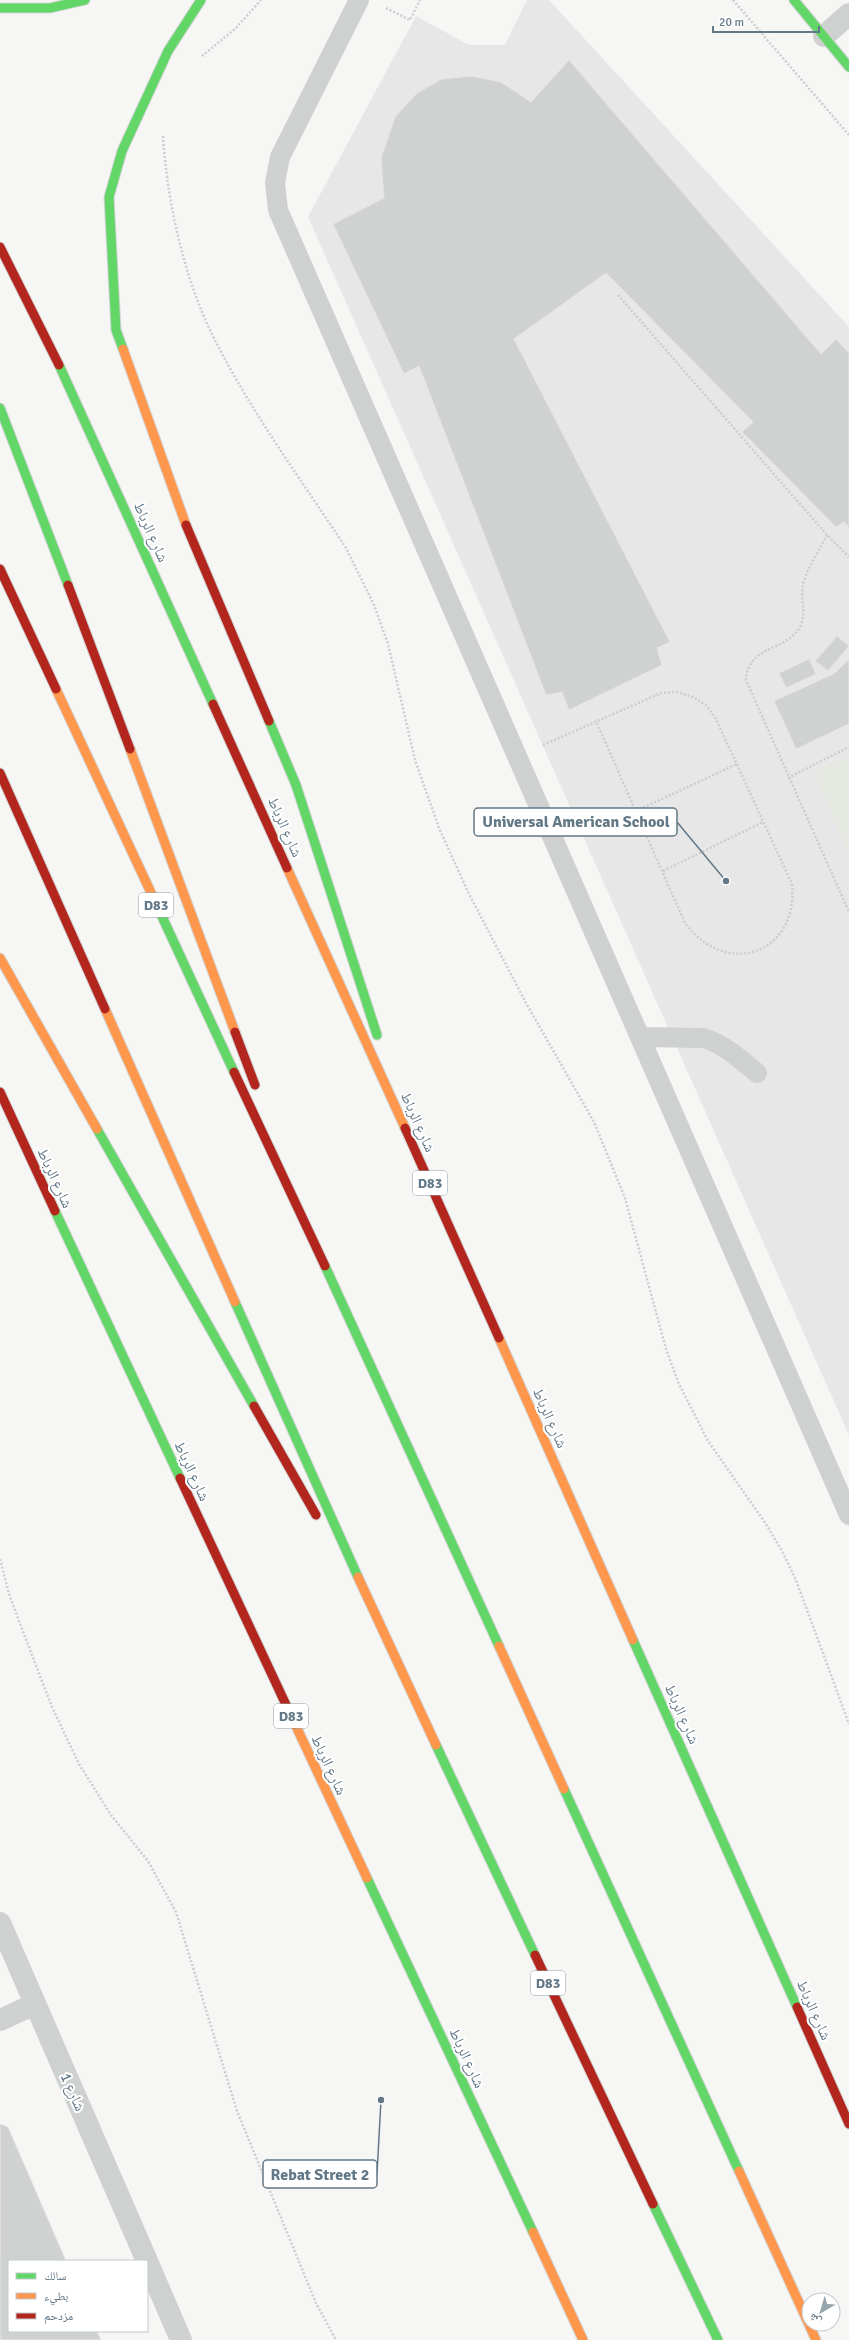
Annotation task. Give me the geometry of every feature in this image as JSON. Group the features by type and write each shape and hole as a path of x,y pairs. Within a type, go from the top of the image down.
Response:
{"main road":[{"path":"0,8 50,8 85,0"},
{"path":"202,0 168,51 122,151 109,197 116,330 188,531 292,772 379,1042"},
{"path":"794,0 824,36 847,59"},
{"name":"شارع الرباط","path":"0,247 70,387 407,1132 849,2124"},
{"path":"0,408 25,469 260,1098"},
{"name":"D83","path":"0,569 312,1240 816,2340"},
{"name":"D83","path":"0,773 379,1625 718,2340"},
{"path":"0,958 320,1521"},
{"path":"384,1057 407,1132"},
{"name":"شارع الرباط","path":"0,1092 583,2340"},
{"path":"268,1120 312,1240"},
{"path":"332,1542 379,1625"}],"street":[{"path":"824,36 849,14"},
{"name":"شارع 1","path":"0,1923 147,2260"},
{"path":"0,2020 35,2004"},
{"name":"شارع 1","path":"148,2263 181,2340"}],"lane":[{"path":"359,0 280,157 276,183 278,210 849,1515"},
{"path":"640,1037 703,1038 710,1040 725,1048 757,1073"}],"path":[{"path":"198,60 236,29 261,0"},
{"path":"384,7 410,20 420,0"},
{"path":"733,0 849,135"},
{"path":"164,128 165,157 180,244 193,288 210,331 231,371 346,548 361,576 388,644 415,760 439,828 468,892 522,996 594,1122 625,1198 666,1348 678,1382 708,1441 766,1524 782,1551 796,1580 849,1724"},
{"path":"618,295 827,535 849,557"},
{"path":"827,535 806,577 803,587 804,618 800,627 787,641 756,656 747,670 749,689 849,912"},
{"path":"517,757 596,721 660,693 677,692 693,697 706,706 716,719 792,884 794,898 791,914 785,927 776,938 763,947 749,953 734,954 719,951 706,945 694,935 685,923 596,721"},
{"path":"788,778 849,746"},
{"path":"636,811 737,764"},
{"path":"663,871 763,822"},
{"path":"0,1559 9,1594 30,1650 52,1707 79,1764 111,1815 148,1861 176,1912 237,2111 308,2284 336,2340"}],"shaded area":[{"path":"527,0 549,0 849,327 849,1435 308,217 416,16 469,45 505,45"},
{"path":"849,757 849,847 846,848 814,771"}],"building":[{"path":"569,60 821,354 836,339 849,353 849,527 844,522 836,527 742,432 753,422 606,273 514,339 670,642 657,648 662,665 569,710 562,692 546,695 419,366 404,374 333,224 384,198 381,158 395,117 417,93 442,79 471,76 501,82 531,102"},
{"path":"837,636 849,646 828,671 815,661"},
{"path":"809,659 816,674 786,688 779,673"},
{"path":"849,659 849,724 796,749 774,701 835,673"},
{"path":"0,2124 8,2127 66,2260 8,2260 8,2332 97,2332 101,2340 0,2340"}],"traffic: fast":[{"path":"0,8 50,8 85,0"},
{"path":"123,349 116,330 109,197 122,151 168,51 201,0"},
{"path":"794,0 849,67"},
{"path":"59,365 213,704"},
{"path":"0,408 68,585"},
{"path":"269,721 296,785 377,1035"},
{"path":"153,897 234,1072"},
{"path":"97,1129 254,1406"},
{"path":"55,1211 180,1478"},
{"path":"325,1266 499,1646"},
{"path":"235,1302 358,1577"},
{"path":"633,1640 797,2007"},
{"path":"436,1745 535,1955"},
{"path":"564,1789 739,2171"},
{"path":"367,1878 533,2232"},
{"path":"653,2204 718,2340"}],"traffic: slow":[{"path":"123,349 186,525"},
{"path":"56,689 153,897"},
{"path":"130,749 235,1032"},
{"path":"287,868 405,1128"},
{"path":"0,958 97,1129"},
{"path":"105,1009 235,1302"},
{"path":"499,1338 633,1640"},
{"path":"358,1577 436,1745"},
{"path":"499,1646 564,1789"},
{"path":"295,1724 367,1878"},
{"path":"739,2171 816,2340"},
{"path":"533,2232 583,2340"}],"traffic: jam":[{"path":"0,247 59,365"},
{"path":"186,525 269,721"},
{"path":"0,569 56,689"},
{"path":"68,585 130,749"},
{"path":"213,704 287,868"},
{"path":"0,773 105,1009"},
{"path":"235,1032 255,1085"},
{"path":"234,1072 325,1266"},
{"path":"0,1092 55,1211"},
{"path":"405,1128 499,1338"},
{"path":"254,1406 316,1515"},
{"path":"180,1478 295,1724"},
{"path":"535,1955 653,2204"},
{"path":"797,2007 849,2124"}],"place":[{"name":"Universal American School","path":"726,881"},
{"name":"Rebat Street 2","path":"381,2100"}]}
